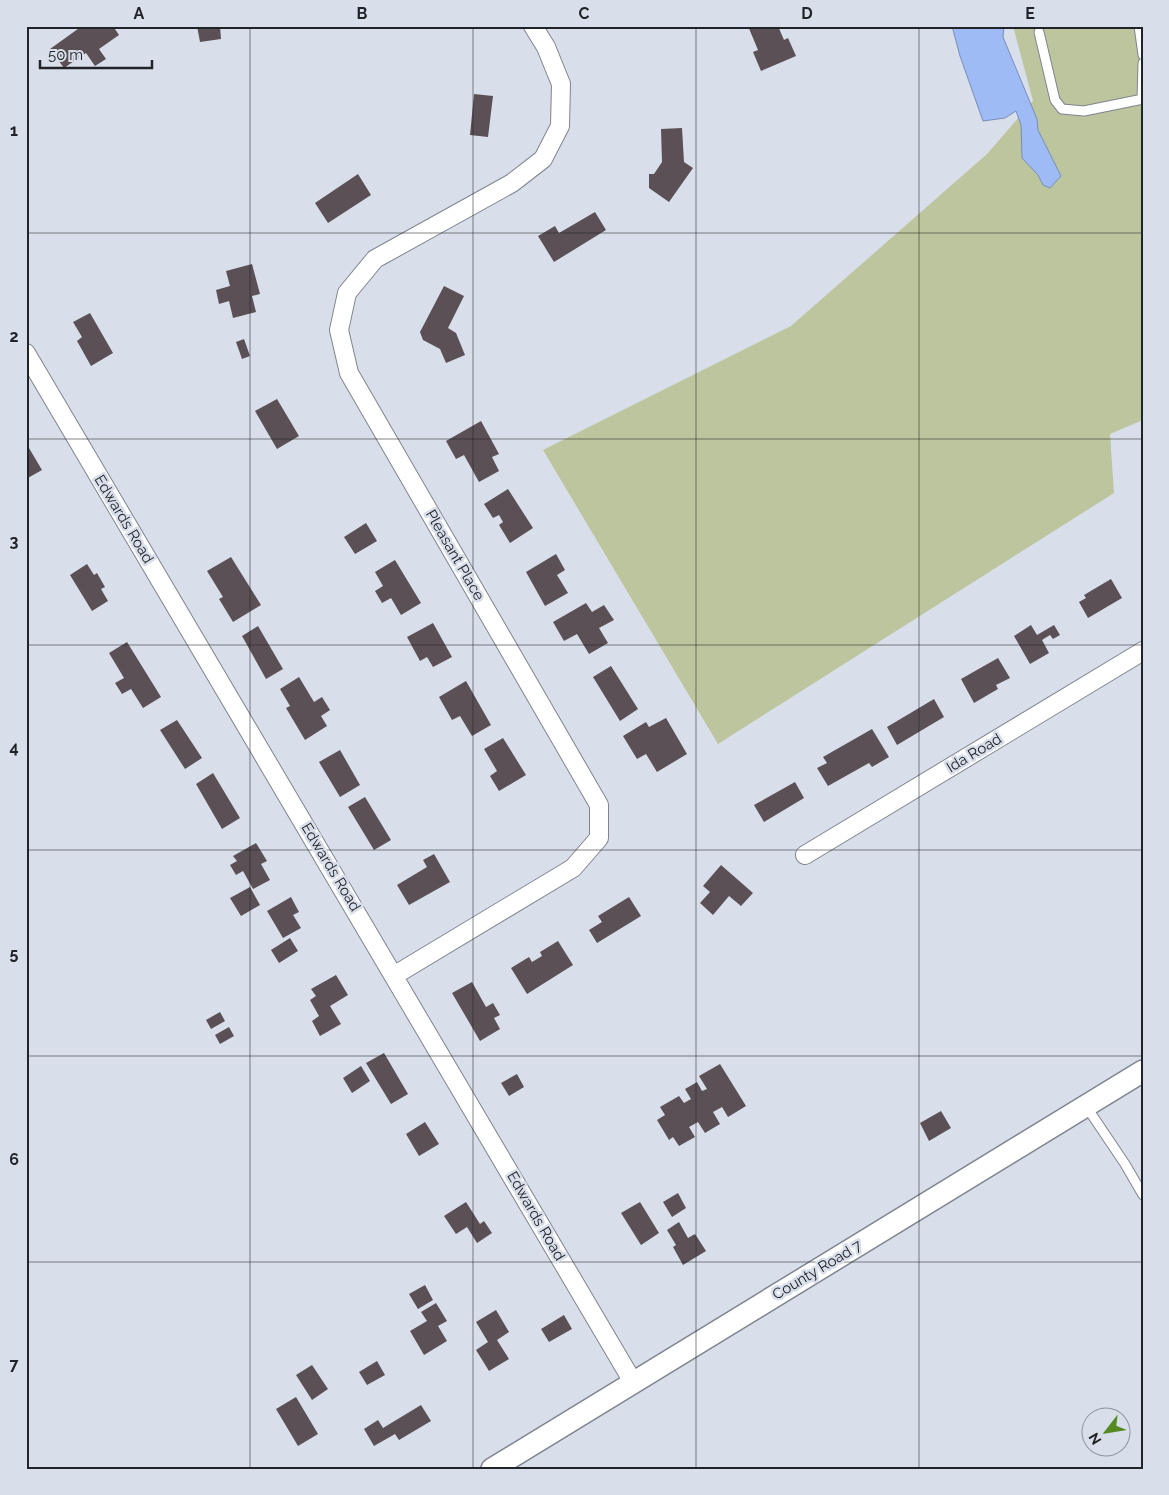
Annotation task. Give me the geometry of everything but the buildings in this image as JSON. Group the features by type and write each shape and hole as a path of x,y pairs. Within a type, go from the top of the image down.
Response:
{"street":[{"name":"Pleasant Place","path":"395,975 574,868 599,838 599,805 350,373 339,330 347,293 375,259 512,183 543,159 560,126 561,84 546,46 533,26"},
{"name":"Edwards Road","path":"26,353 395,975 633,1382"},
{"name":"Ida Road","path":"805,855 1143,651"},
{"name":"County Road 7","path":"492,1469 1143,1072"}],"lane":[{"path":"1139,26 1143,55"},
{"path":"1039,32 1055,100 1062,109 1084,111 1142,100 1143,63"},
{"path":"1086,1106 1125,1164 1143,1195"}],"green space":[{"path":"1013,26 1143,26 1143,420 1110,434 1114,493 718,744 543,450 791,326 987,154 1033,101"}],"water":[{"path":"952,26 1004,26 1003,37 1037,119 1038,130 1061,176 1050,188 1043,185 1038,175 1022,158 1021,125 1016,111 1005,118 983,121 960,56"}]}
